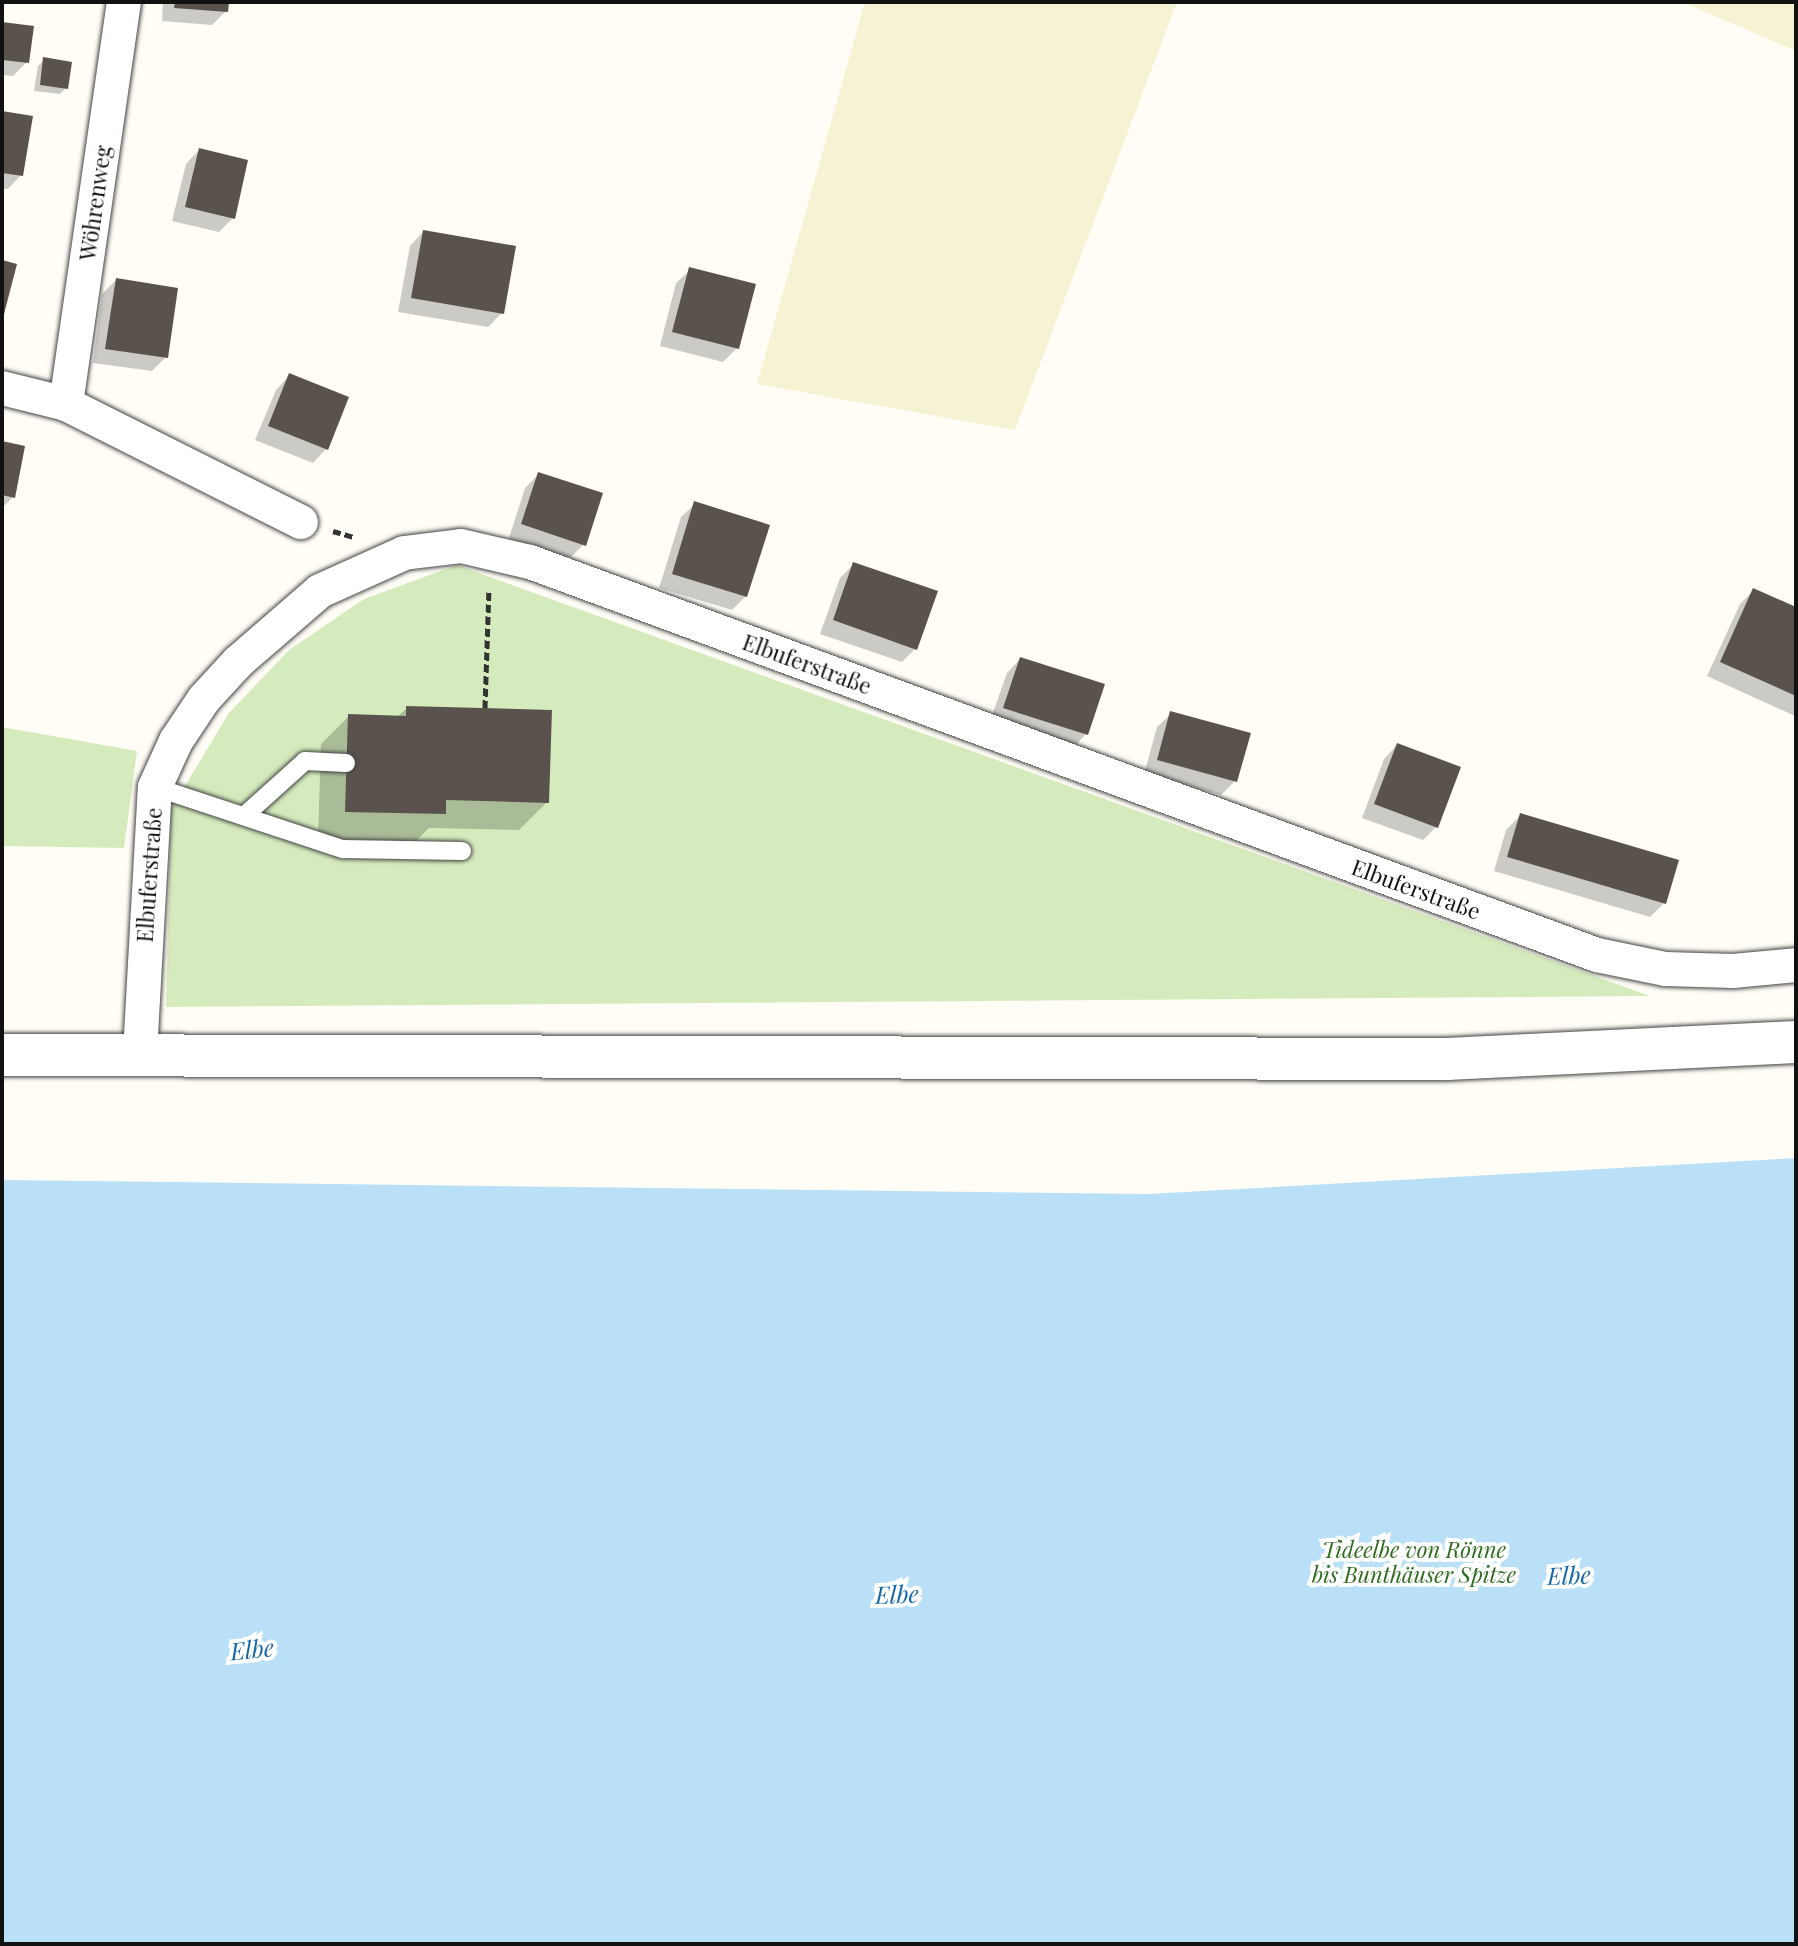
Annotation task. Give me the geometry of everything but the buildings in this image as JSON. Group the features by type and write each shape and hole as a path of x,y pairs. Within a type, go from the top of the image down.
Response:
{"street":[{"name":"Wöhrenweg","path":"66,404 124,2"},
{"path":"2,388 66,404 301,522"},
{"name":"Elbuferstraße","path":"140,1053 155,787 204,699 259,642 320,591 404,553 461,546 530,562 1597,955 1665,969 1733,971 1796,965"},
{"path":"2,1055 1447,1059 1796,1042"}],"lane":[{"path":"244,816 305,761 346,763"},
{"path":"155,787 343,849 462,851"}],"path":[{"path":"485,708 490,553"}],"shaded area":[{"path":"865,2 1177,2 1015,430 757,384"},
{"path":"1682,2 1796,2 1796,51"}],"green space":[{"path":"457,565 1650,996 166,1007 171,809 229,713 289,650 364,599"},
{"path":"2,727 137,751 124,848 2,846"}],"water":[{"name":"Tideelbe von Rönne bis Bunthäuser Spitze","path":"1796,1158 1796,1944 2,1944 2,1180 1149,1194"}],"water label":[{"name":"Elbe","path":"1569,1575"},
{"name":"Elbe","path":"897,1594"},
{"name":"Elbe","path":"252,1649"}]}
